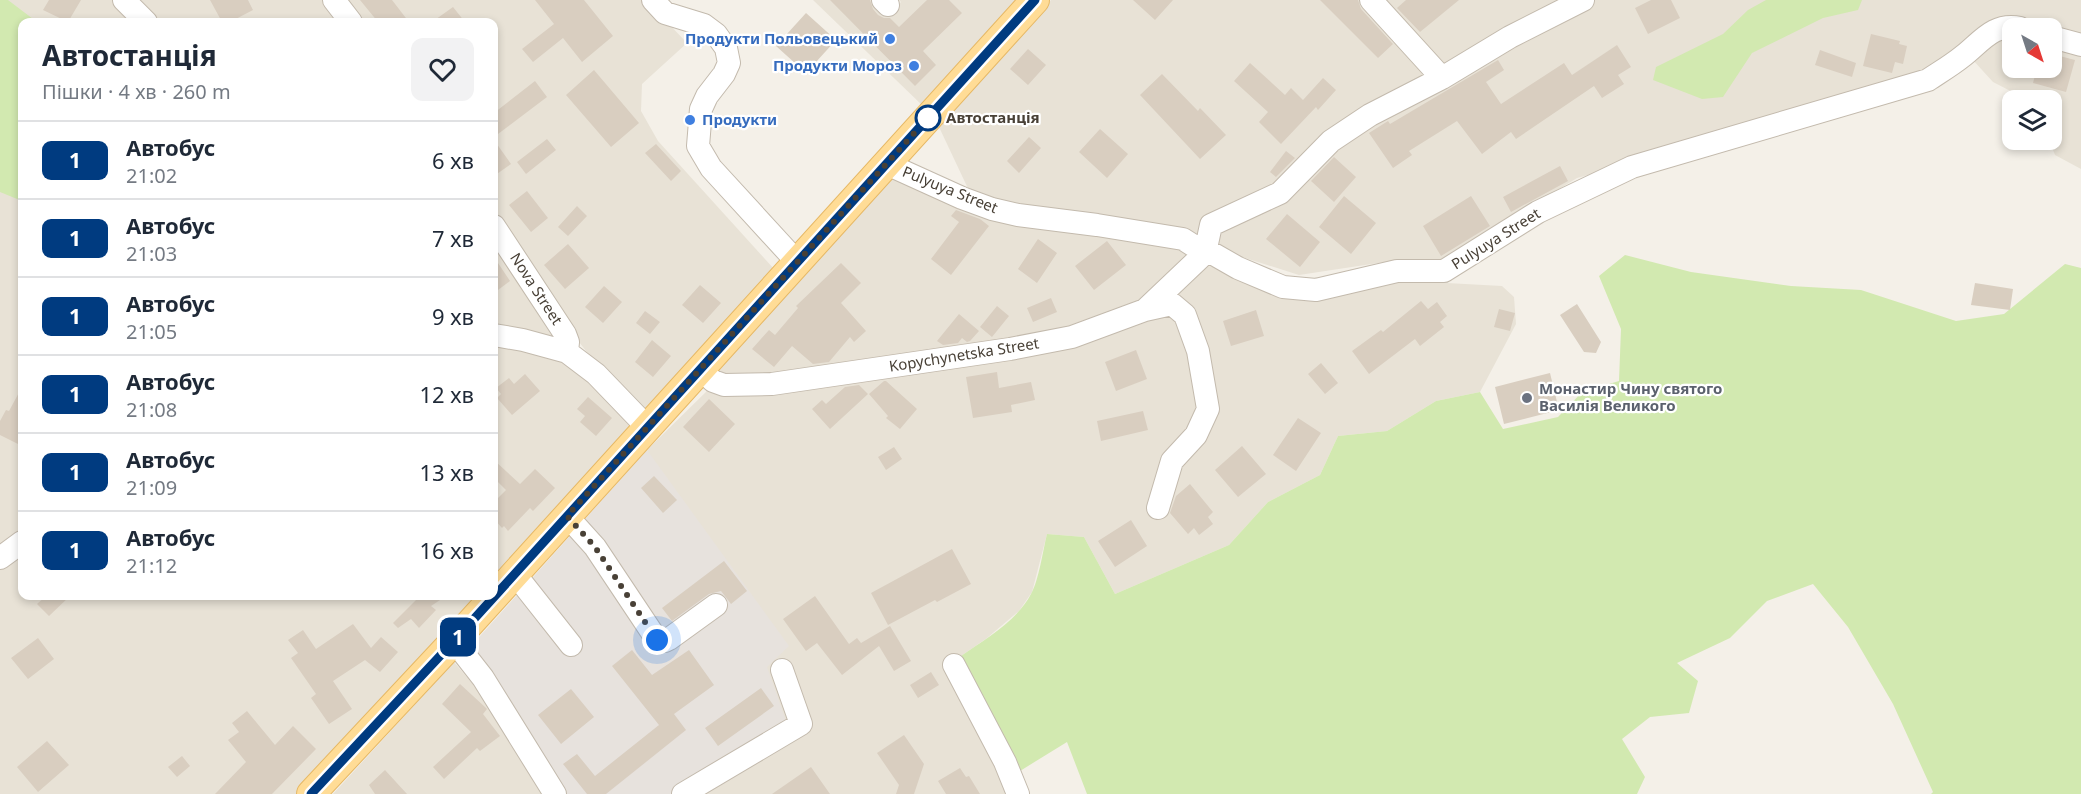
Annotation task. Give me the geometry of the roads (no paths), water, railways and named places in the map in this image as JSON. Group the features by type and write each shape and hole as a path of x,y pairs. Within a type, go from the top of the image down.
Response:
{"main road":[{"path":"498,593 1035,0"},
{"path":"311,794 491,600"}],"street":[{"path":"124,0 142,18"},
{"path":"334,0 348,18"},
{"path":"653,0 665,13 704,25 716,34 726,48 729,63 701,109 698,146 711,168 798,263"},
{"path":"1371,0 1442,78"},
{"path":"1206,253 1211,225 1280,193 1331,141 1370,115 1442,78 1510,37 1583,0"},
{"name":"Pulyuya Street","path":"887,164 992,209 1018,215 1183,239 1206,253 1210,252 1283,287 1316,290 1397,271 1444,271 1538,212 1632,167 1928,80 1954,63 1993,31 2002,28"},
{"path":"2062,40 2081,45"},
{"name":"Nova Street","path":"498,232 565,334 568,342 567,352"},
{"name":"Kopychynetska Street","path":"701,370 717,383 724,385 772,384 1011,349 1072,337 1145,310 1206,253"},
{"path":"1145,310 1172,304 1185,315 1198,351 1208,409 1196,435 1172,461 1158,508"},
{"path":"498,336 567,352 601,378 648,428"},
{"path":"567,516 595,547 657,640 661,642 669,639 716,605"},
{"path":"0,558 18,545"},
{"path":"515,574 571,645"},
{"path":"454,641 483,678 555,794"},
{"path":"954,665 1005,762 1018,794"},
{"path":"683,794 801,724 782,670"}],"place":[{"name":"Продукти Польовецький","path":"890,39"},
{"name":"Продукти Мороз","path":"914,66"},
{"name":"Автостанція","path":"928,118"},
{"name":"Продукти","path":"690,120"},
{"name":"Монастир Чину святого Василія Великого","path":"1527,398"}]}
